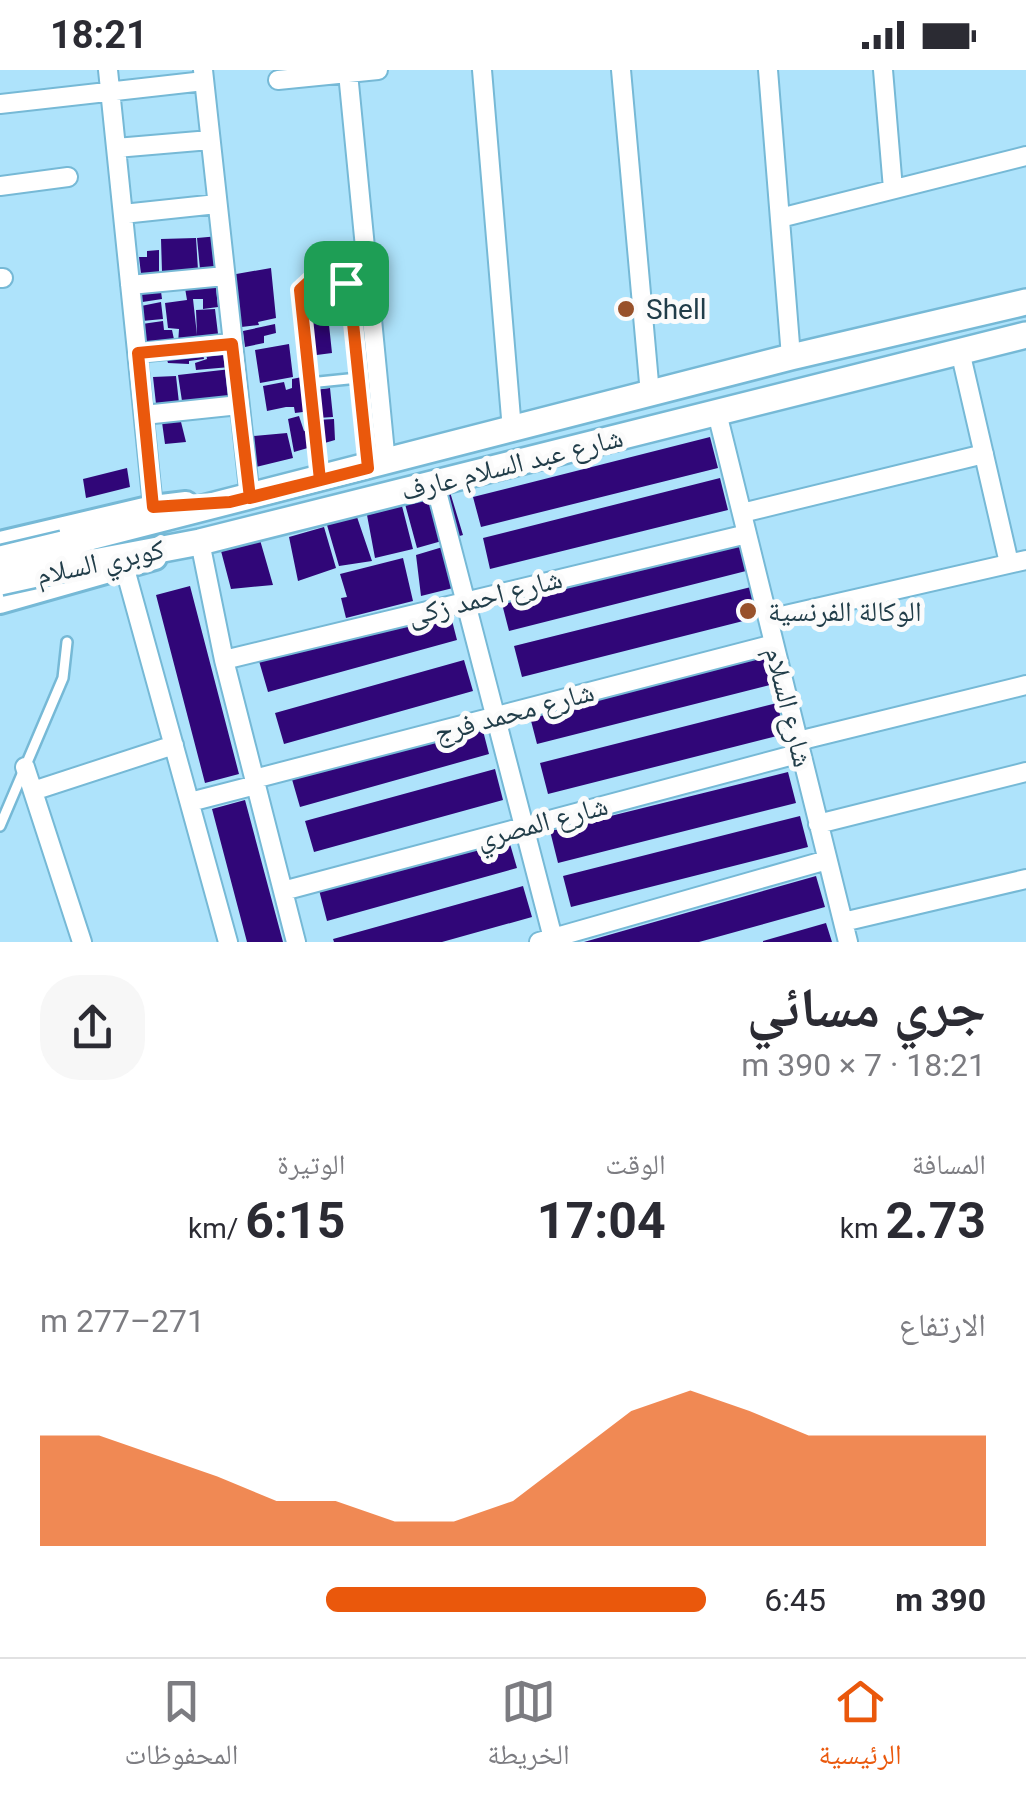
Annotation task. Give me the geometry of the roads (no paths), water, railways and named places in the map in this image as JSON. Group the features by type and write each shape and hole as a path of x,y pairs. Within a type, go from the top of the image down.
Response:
{"main road":[{"name":"شارع عبد السلام عارف","path":"0,544 153,507 240,500 791,357 1026,302"},
{"name":"شارع عبد السلام عارف","path":"0,602 125,570 200,542 1026,335"},
{"name":"كوبري السلام","path":"0,582 66,556 240,500"},
{"path":"30,536 43,592"},
{"name":"كوبري السلام","path":"0,559 200,542"}],"street":[{"path":"108,70 153,507"},
{"path":"278,80 378,70"},
{"path":"482,70 512,430"},
{"path":"621,70 650,394"},
{"path":"768,70 791,357"},
{"path":"883,70 892,189"},
{"path":"348,73 377,465"},
{"path":"0,104 110,92 204,76 239,405 240,500"},
{"path":"116,148 210,140"},
{"path":"780,218 1026,156"},
{"path":"0,186 68,177"},
{"path":"123,214 217,204"},
{"path":"130,285 225,276"},
{"path":"138,353 232,344"},
{"path":"768,620 1018,561 984,454 960,352"},
{"path":"144,415 239,405"},
{"name":"شارع السلام","path":"717,413 848,942"},
{"path":"742,513 984,454"},
{"path":"434,484 524,826 549,941 828,860"},
{"name":"شارع احمد زكى","path":"224,660 747,534"},
{"path":"200,542 224,660 296,942"},
{"path":"125,570 228,942"},
{"name":"شارع محمد فرج","path":"190,802 495,716 774,644"},
{"name":"شارع المصري","path":"283,891 1026,685"},
{"path":"33,791 174,745"},
{"path":"25,767 82,942"},
{"path":"818,824 1026,772"},
{"path":"843,922 1026,880"}],"lane":[{"path":"320,480 300,290 314,277 337,277 349,288 358,378 377,465"},
{"path":"309,382 358,378"},
{"path":"0,826 63,678 67,642"}],"place":[{"name":"Shell","path":"626,309"},
{"name":"الوكالة الفرنسية","path":"748,611"}]}
